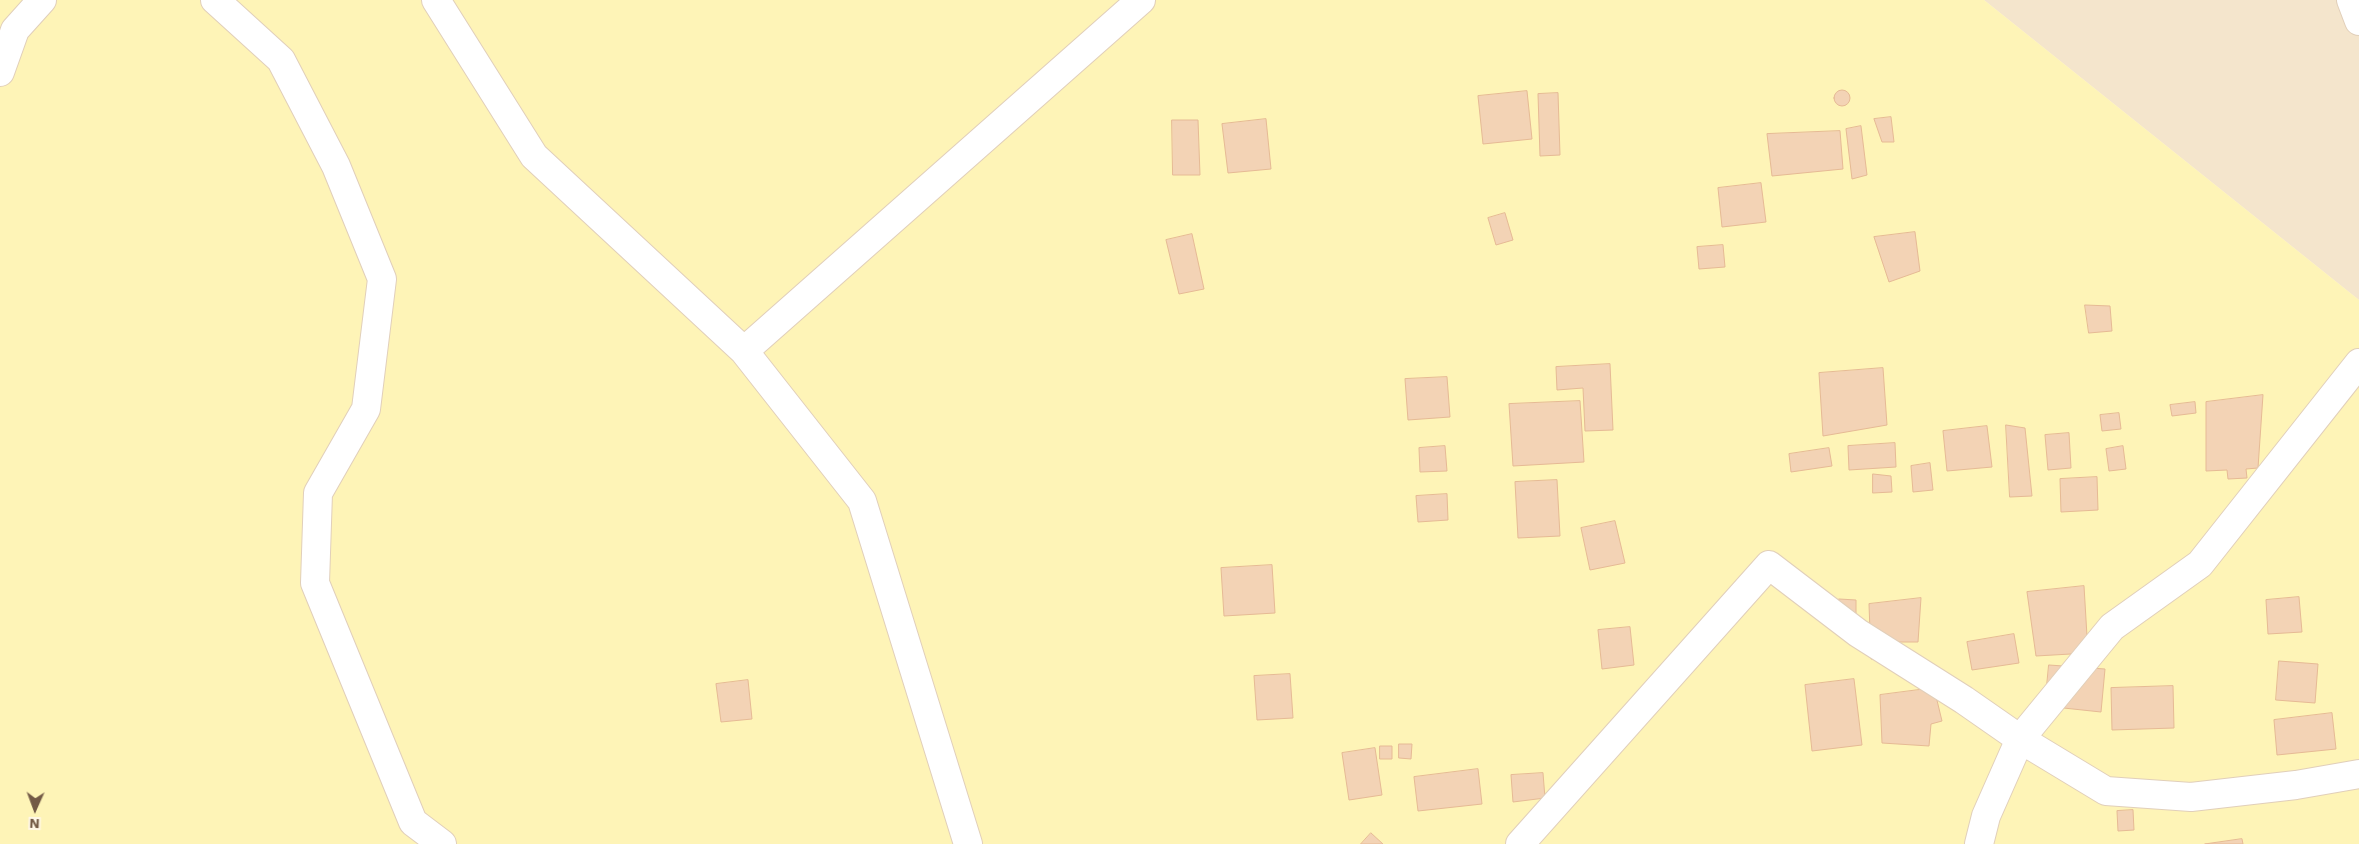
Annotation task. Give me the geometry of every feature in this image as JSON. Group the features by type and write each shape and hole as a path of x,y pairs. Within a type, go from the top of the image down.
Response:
{"street":[{"path":"0,72 15,30 42,0"},
{"path":"215,0 281,60 336,166 382,279 366,409 318,492 315,583 412,822 442,844"},
{"path":"436,0 534,156 744,351 862,501 968,844"},
{"path":"744,351 1141,0"},
{"path":"2351,0 2359,21"},
{"path":"1979,844 1986,816 2020,739 2112,627 2200,564 2359,363"},
{"path":"1520,844 1769,565 1858,633 1964,700 2020,739 2106,791 2191,797 2296,785 2359,774"}],"shaded area":[{"path":"1984,0 2359,0 2359,300"}],"sand":[{"path":"0,0 1984,0 2359,300 2359,844 0,844"}],"building":[{"path":"1842,90 1848,92 1850,98 1848,104 1842,106 1836,104 1834,98 1836,92"},
{"path":"1527,91 1532,139 1483,144 1478,96"},
{"path":"1558,93 1560,155 1540,156 1538,94"},
{"path":"1891,117 1894,142 1882,142 1874,119"},
{"path":"1266,119 1271,169 1228,173 1222,124"},
{"path":"1172,120 1198,120 1200,175 1173,175"},
{"path":"1861,126 1867,175 1852,179 1846,129"},
{"path":"1840,131 1843,169 1772,176 1767,134"},
{"path":"1761,183 1766,222 1722,227 1718,188"},
{"path":"1505,213 1513,240 1496,245 1488,218"},
{"path":"1915,232 1920,271 1889,282 1874,237"},
{"path":"1192,234 1204,289 1179,294 1166,240"},
{"path":"1723,245 1725,267 1699,269 1697,247"},
{"path":"2085,305 2110,306 2112,331 2089,333"},
{"path":"1610,364 1613,430 1585,431 1583,388 1557,390 1556,367"},
{"path":"1883,368 1887,425 1823,436 1819,373"},
{"path":"1447,377 1450,417 1408,420 1405,379"},
{"path":"2263,395 2258,468 2246,469 2247,478 2228,479 2227,470 2206,471 2206,402"},
{"path":"1580,401 1584,462 1513,466 1509,404"},
{"path":"2195,402 2196,413 2172,416 2170,405"},
{"path":"2119,413 2121,429 2102,431 2100,415"},
{"path":"2006,425 2025,428 2032,496 2010,497"},
{"path":"1987,426 1992,467 1947,471 1943,431"},
{"path":"2069,433 2071,468 2048,470 2045,435"},
{"path":"1895,443 1896,467 1849,470 1848,446"},
{"path":"1445,446 1447,471 1420,472 1419,448"},
{"path":"2123,446 2126,469 2109,471 2106,449"},
{"path":"1829,448 1832,466 1791,472 1789,454"},
{"path":"1930,463 1933,490 1913,492 1911,466"},
{"path":"1873,474 1891,476 1892,492 1873,493"},
{"path":"2097,477 2098,510 2061,512 2060,479"},
{"path":"1557,480 1560,536 1518,538 1515,482"},
{"path":"1447,494 1448,520 1418,522 1416,496"},
{"path":"1615,521 1625,563 1590,570 1581,528"},
{"path":"1272,565 1275,613 1224,616 1221,568"},
{"path":"2084,586 2088,653 2036,656 2027,592"},
{"path":"2299,597 2302,632 2268,634 2266,600"},
{"path":"1921,598 1918,642 1885,642 1886,658 1871,659 1869,604"},
{"path":"1839,599 1856,600 1856,619 1839,618"},
{"path":"1630,627 1634,665 1602,669 1598,630"},
{"path":"2014,634 2019,663 1972,670 1967,642"},
{"path":"2279,661 2318,664 2315,703 2276,700"},
{"path":"2049,665 2105,669 2101,712 2045,706"},
{"path":"1290,674 1293,718 1257,720 1254,676"},
{"path":"1854,679 1862,745 1812,751 1805,685"},
{"path":"748,680 752,719 721,722 716,684"},
{"path":"2173,686 2174,728 2112,730 2111,688"},
{"path":"1934,688 1942,721 1931,724 1929,746 1882,743 1880,695"},
{"path":"2332,713 2336,749 2277,755 2274,720"},
{"path":"1399,744 1412,744 1411,759 1399,758"},
{"path":"1380,746 1392,746 1392,759 1380,759"},
{"path":"1375,748 1382,795 1349,800 1342,753"},
{"path":"1478,769 1482,804 1418,811 1414,777"},
{"path":"1543,773 1545,798 1513,802 1511,775"},
{"path":"2133,810 2134,830 2118,831 2117,811"},
{"path":"1371,833 1383,844 1361,844"},
{"path":"2242,839 2243,844 2205,844"}]}
